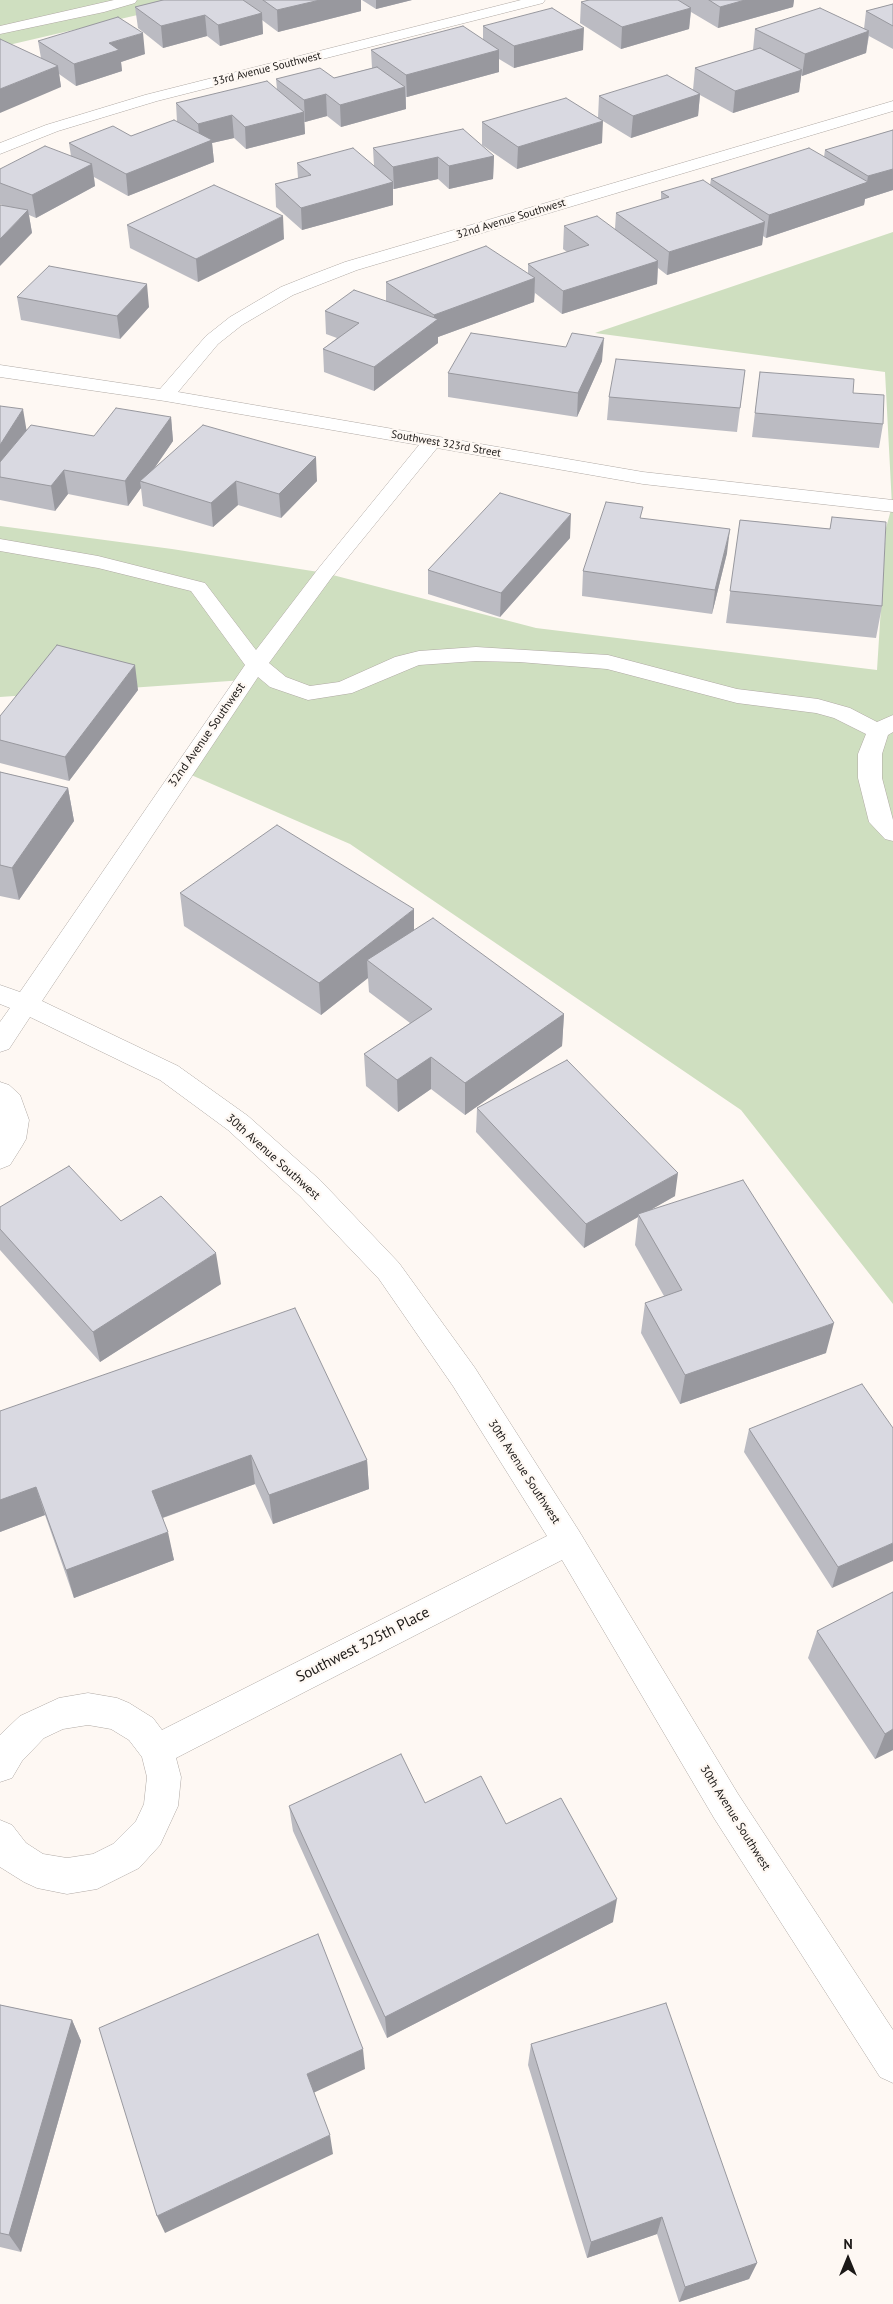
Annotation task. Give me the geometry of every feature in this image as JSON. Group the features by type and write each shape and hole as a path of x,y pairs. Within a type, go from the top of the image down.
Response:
{"street":[{"path":"0,30 130,0"},
{"name":"33rd Avenue Southwest","path":"0,149 52,128 151,98 538,0"},
{"name":"32nd Avenue Southwest","path":"165,395 212,340 236,321 287,291 317,278 351,266 893,106"},
{"name":"Southwest 323rd Street","path":"0,371 165,395 643,478 893,506"},
{"name":"32nd Avenue Southwest","path":"0,1042 13,999 182,771 256,664 325,573 432,441"},
{"path":"0,546 98,562 198,587 256,664 278,682 308,693 344,688 403,662 435,656 476,654 608,662 706,689 737,696 818,706 886,726 870,754 870,778 882,822 893,833"},
{"name":"30th Avenue Southwest","path":"13,999 169,1073 238,1124 310,1188 389,1271 464,1377 568,1541 726,1806 893,2064"},
{"path":"0,1092 10,1102 15,1120 12,1139 0,1158"},
{"name":"Southwest 325th Place","path":"157,1750 568,1541"},
{"path":"0,1766 10,1748 32,1728 59,1714 88,1709 117,1714 140,1729 157,1750 164,1777 161,1806 148,1833 126,1856 97,1871 67,1876 37,1870 13,1855 0,1836"}],"green space":[{"path":"0,0 202,0 0,47"},
{"path":"893,232 893,1304 741,1110 350,844 182,771 244,680 0,697 0,526 172,549 325,573 536,628 877,670 886,528 892,506 885,372 595,333"}],"building":[{"path":"163,0 243,0 262,13 218,25 205,15 161,26 135,7"},
{"path":"263,0 320,0 277,10"},
{"path":"589,0 678,0 691,8 622,27 581,2"},
{"path":"709,0 745,0 720,7"},
{"path":"893,4 893,26 866,11"},
{"path":"552,8 584,28 514,46 483,26"},
{"path":"820,8 869,31 805,54 755,29"},
{"path":"118,17 143,33 109,43 119,50 74,64 38,41"},
{"path":"463,26 499,50 406,75 371,50"},
{"path":"0,39 58,66 0,89"},
{"path":"760,48 802,70 735,91 695,68"},
{"path":"377,67 405,87 340,105 326,94 304,100 276,79 320,68 334,78"},
{"path":"667,75 700,94 633,116 599,96"},
{"path":"267,81 304,112 245,127 232,115 198,124 176,103"},
{"path":"566,98 603,121 518,147 482,122"},
{"path":"174,120 212,140 126,174 69,143 113,126 131,136"},
{"path":"463,129 494,156 449,166 438,157 393,167 373,148"},
{"path":"893,130 893,169 868,176 825,150"},
{"path":"45,146 92,164 32,195 0,183 0,169"},
{"path":"353,148 393,182 301,208 275,184 311,175 297,163"},
{"path":"809,148 868,182 769,215 711,179"},
{"path":"703,180 765,222 669,252 616,213 669,197 661,192"},
{"path":"214,185 283,216 196,259 127,225"},
{"path":"0,205 28,210 0,239"},
{"path":"597,216 658,261 563,291 528,264 589,245 564,226"},
{"path":"486,246 535,278 434,315 386,282"},
{"path":"49,266 147,284 117,316 17,297"},
{"path":"354,290 438,319 374,367 323,349 359,323 325,311"},
{"path":"471,333 566,347 572,333 604,338 578,393 448,373"},
{"path":"616,359 745,370 740,408 609,397"},
{"path":"760,372 854,379 853,393 884,395 883,424 755,413"},
{"path":"0,406 23,409 0,445"},
{"path":"116,408 171,417 125,481 64,470 51,486 0,477 0,462 31,425 94,436"},
{"path":"203,425 316,457 279,494 236,481 211,503 140,481"},
{"path":"500,493 571,514 501,593 428,570"},
{"path":"606,502 643,507 640,518 730,529 715,590 583,571"},
{"path":"832,517 886,522 882,606 730,591 740,520 830,529"},
{"path":"57,645 135,665 65,757 0,740 0,716"},
{"path":"0,772 68,788 12,868 0,865"},
{"path":"277,825 414,909 319,983 180,893"},
{"path":"433,918 564,1014 465,1083 431,1057 397,1080 364,1054 432,1009 367,960"},
{"path":"567,1060 678,1173 586,1224 477,1108"},
{"path":"69,1166 121,1221 161,1196 216,1253 93,1332 0,1229 0,1207"},
{"path":"743,1180 834,1323 685,1375 645,1303 682,1290 638,1214"},
{"path":"295,1308 367,1460 269,1495 251,1455 152,1491 168,1532 66,1570 36,1487 0,1500 0,1411"},
{"path":"862,1384 893,1428 893,1543 838,1567 749,1429"},
{"path":"893,1592 893,1729 885,1734 817,1631"},
{"path":"401,1754 425,1803 481,1776 506,1824 561,1798 617,1899 385,2017 289,1806"},
{"path":"318,1934 363,2049 307,2074 330,2135 157,2216 99,2028"},
{"path":"666,2003 757,2263 685,2287 662,2217 591,2242 531,2044"},
{"path":"0,2005 72,2020 9,2235 0,2233"}]}
